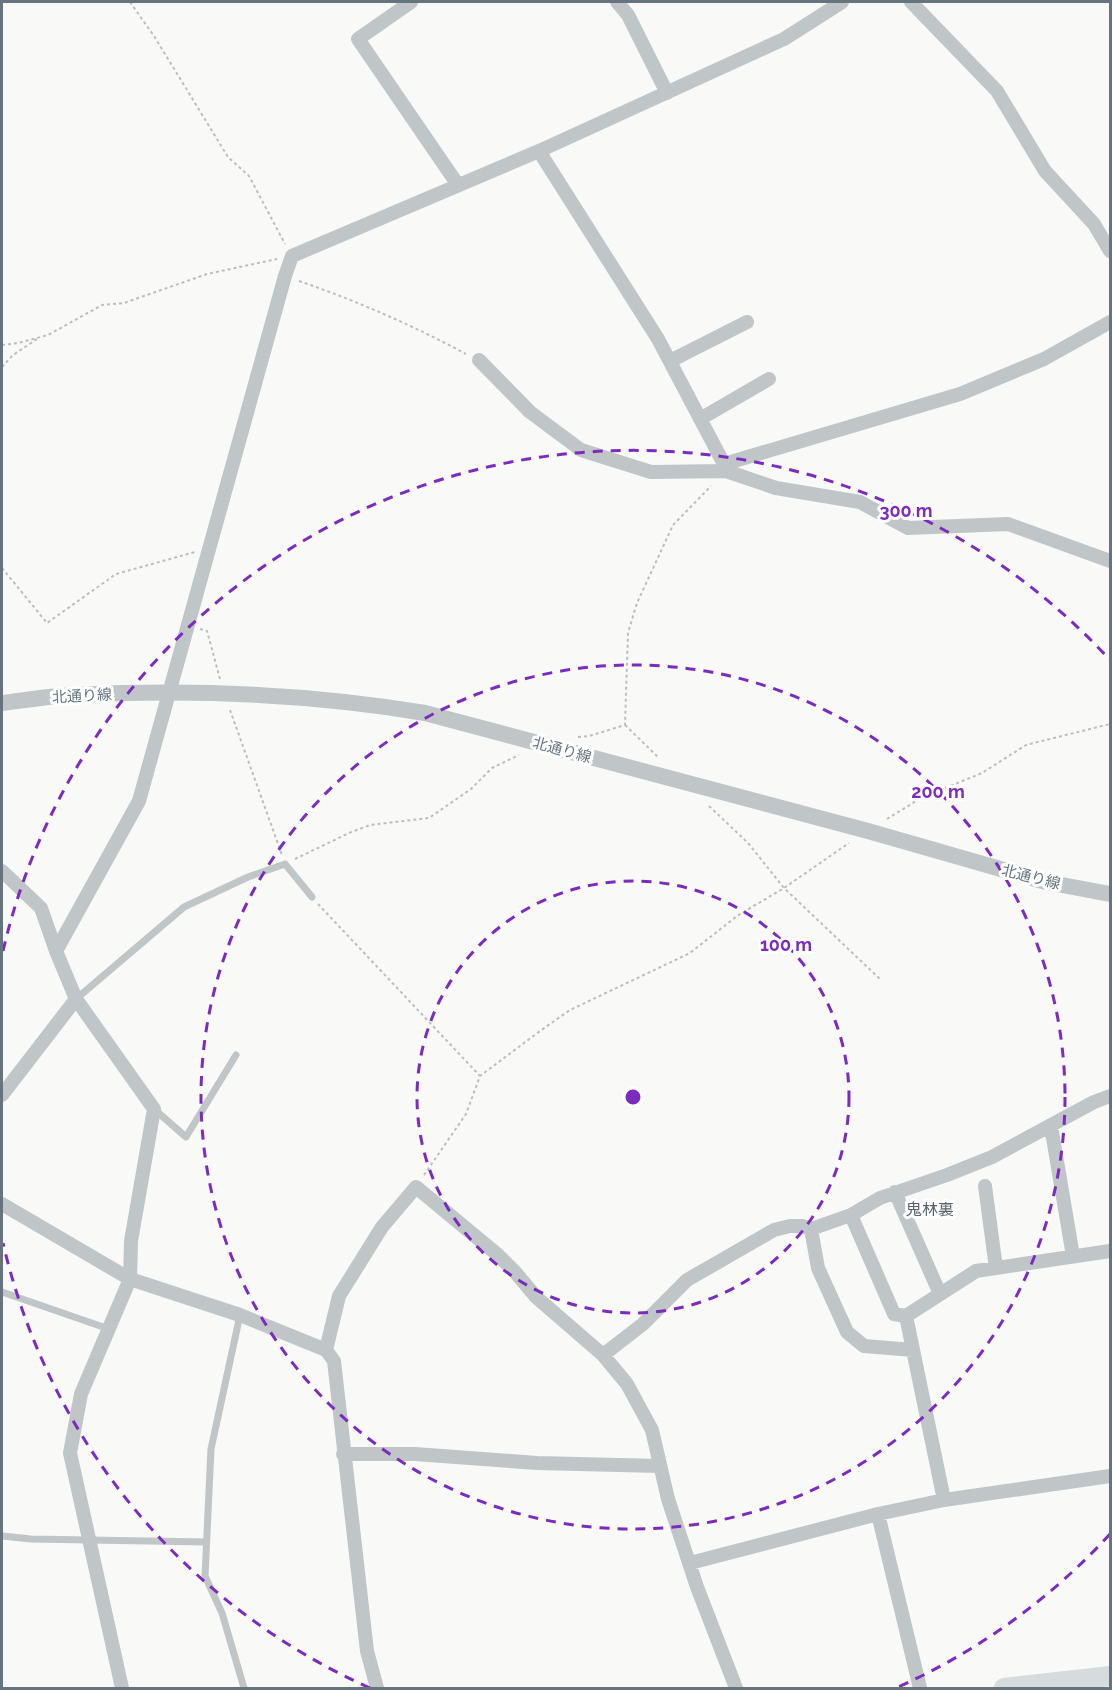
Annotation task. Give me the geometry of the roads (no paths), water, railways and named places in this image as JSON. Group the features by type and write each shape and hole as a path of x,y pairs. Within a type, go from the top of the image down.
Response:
{"main road":[{"path":"1004,1689 1102,1681"}],"street":[{"path":"411,2 358,39 458,185"},
{"path":"617,2 628,15 667,93"},
{"path":"56,951 139,801 292,256 539,151 784,39 842,2"},
{"path":"912,2 997,91 1045,171 1094,224 1110,251"},
{"path":"539,151 658,339 725,468 776,488 860,502 908,528 1008,525 1110,561"},
{"path":"670,361 747,322"},
{"path":"479,360 530,412 581,450 651,472 725,468 960,394 1044,359 1110,322"},
{"path":"700,419 770,379"},
{"name":"北通り線","path":"2,703 73,695 224,694 364,703 425,713 868,831 1046,882 1110,894"},
{"path":"2,871 41,908 76,999 154,1109 130,1240 130,1280 81,1394 70,1453 122,1689"},
{"path":"2,1095 76,999"},
{"path":"603,1354 643,1324 687,1280 774,1230 790,1226 811,1229 851,1215 880,1198 992,1157 1094,1102 1110,1096"},
{"path":"1051,1126 1072,1256"},
{"path":"985,1186 996,1268"},
{"path":"326,1350 339,1296 382,1227 416,1187 483,1241 516,1273 536,1297 603,1354 627,1384 652,1430 668,1499 696,1587 736,1689"},
{"path":"895,1192 940,1294"},
{"path":"2,1207 130,1280 240,1316 326,1350 334,1361 367,1651 377,1689"},
{"path":"851,1215 894,1314 906,1316 976,1271 1110,1251"},
{"path":"811,1229 818,1268 847,1332 864,1346 913,1350"},
{"path":"906,1316 944,1500"},
{"path":"343,1454 415,1454 537,1463 660,1466"},
{"path":"690,1563 878,1514 944,1500 1110,1476"},
{"path":"878,1514 920,1689"}],"lane":[{"path":"76,999 184,907 248,877 285,864 312,897"},
{"path":"154,1109 186,1137 236,1055"},
{"path":"2,1292 109,1329"},
{"path":"240,1316 211,1449 205,1576 222,1613 244,1689"},
{"path":"2,1536 206,1542"}],"district":[{"name":"鬼林裏","path":"930,1209"}]}
